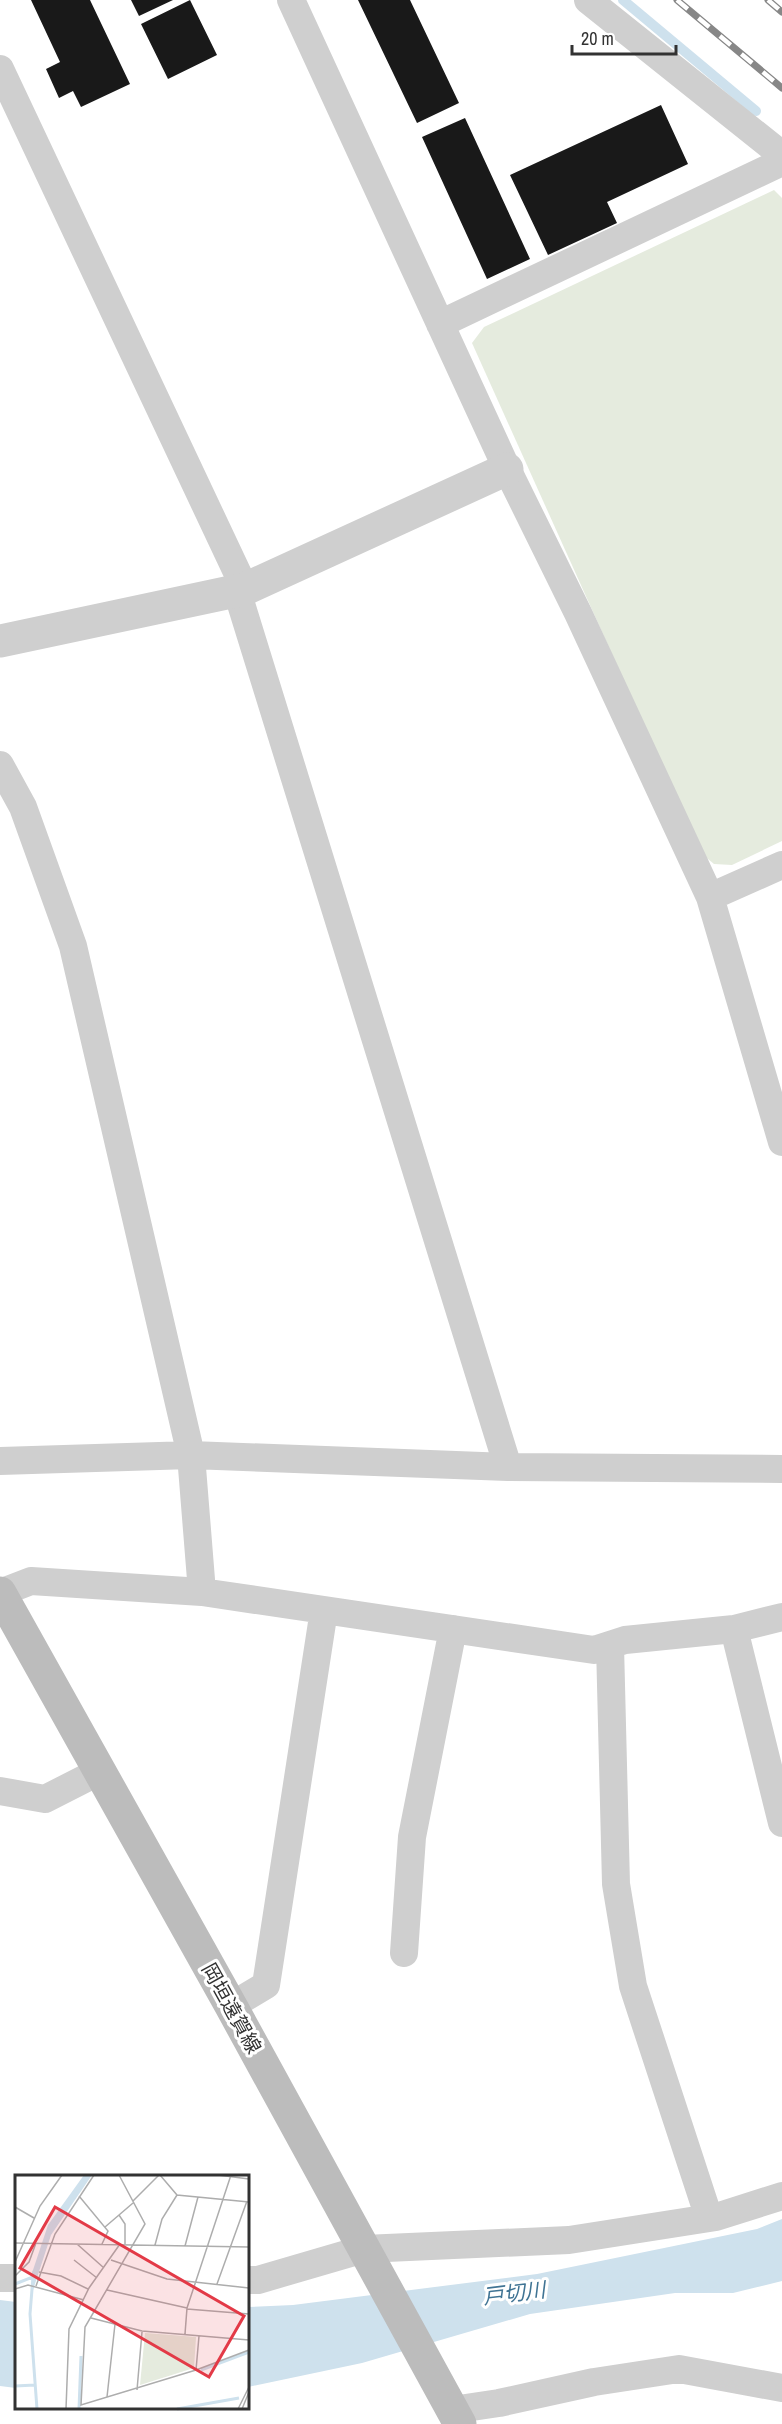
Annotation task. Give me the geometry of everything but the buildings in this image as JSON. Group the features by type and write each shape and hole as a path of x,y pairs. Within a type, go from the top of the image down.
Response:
{"main road":[{"name":"岡垣遠賀線","path":"0,1593 231,2006 456,2417"}],"street":[{"path":"291,0 507,469 579,613 710,897 782,1142"},
{"path":"588,0 782,155"},
{"path":"0,69 241,590 508,1467"},
{"path":"440,324 782,162"},
{"path":"0,641 241,590 507,469"},
{"path":"0,765 23,807 73,946 191,1455 202,1592"},
{"path":"710,897 782,865"},
{"path":"0,1461 191,1455 508,1467 782,1469"},
{"path":"0,1593 30,1581 202,1592 594,1650 625,1640 734,1629 782,1617"},
{"path":"231,2006 266,1985 324,1610"},
{"path":"404,1953 412,1837 453,1629"},
{"path":"734,1629 782,1823"},
{"path":"610,1645 616,1884 633,1986 709,2218"},
{"path":"0,1791 45,1799 100,1771"},
{"path":"249,2280 258,2280 364,2249 569,2240 709,2218 782,2196"},
{"path":"456,2417 499,2403 594,2382 679,2369 782,2388"}],"shaded area":[{"path":"774,190 782,198 782,841 732,865 714,864 702,854 472,343 484,327"}],"water":[{"name":"戸切川","path":"782,2219 782,2281 733,2293 675,2293 530,2314 362,2363 249,2387 249,2307 293,2305 537,2274 757,2229"},
{"path":"0,2300 15,2302 15,2388 0,2386"}],"waterway":[{"path":"623,0 756,111"}],"railway":[{"path":"677,0 782,88"},
{"path":"768,0 782,12"}]}
